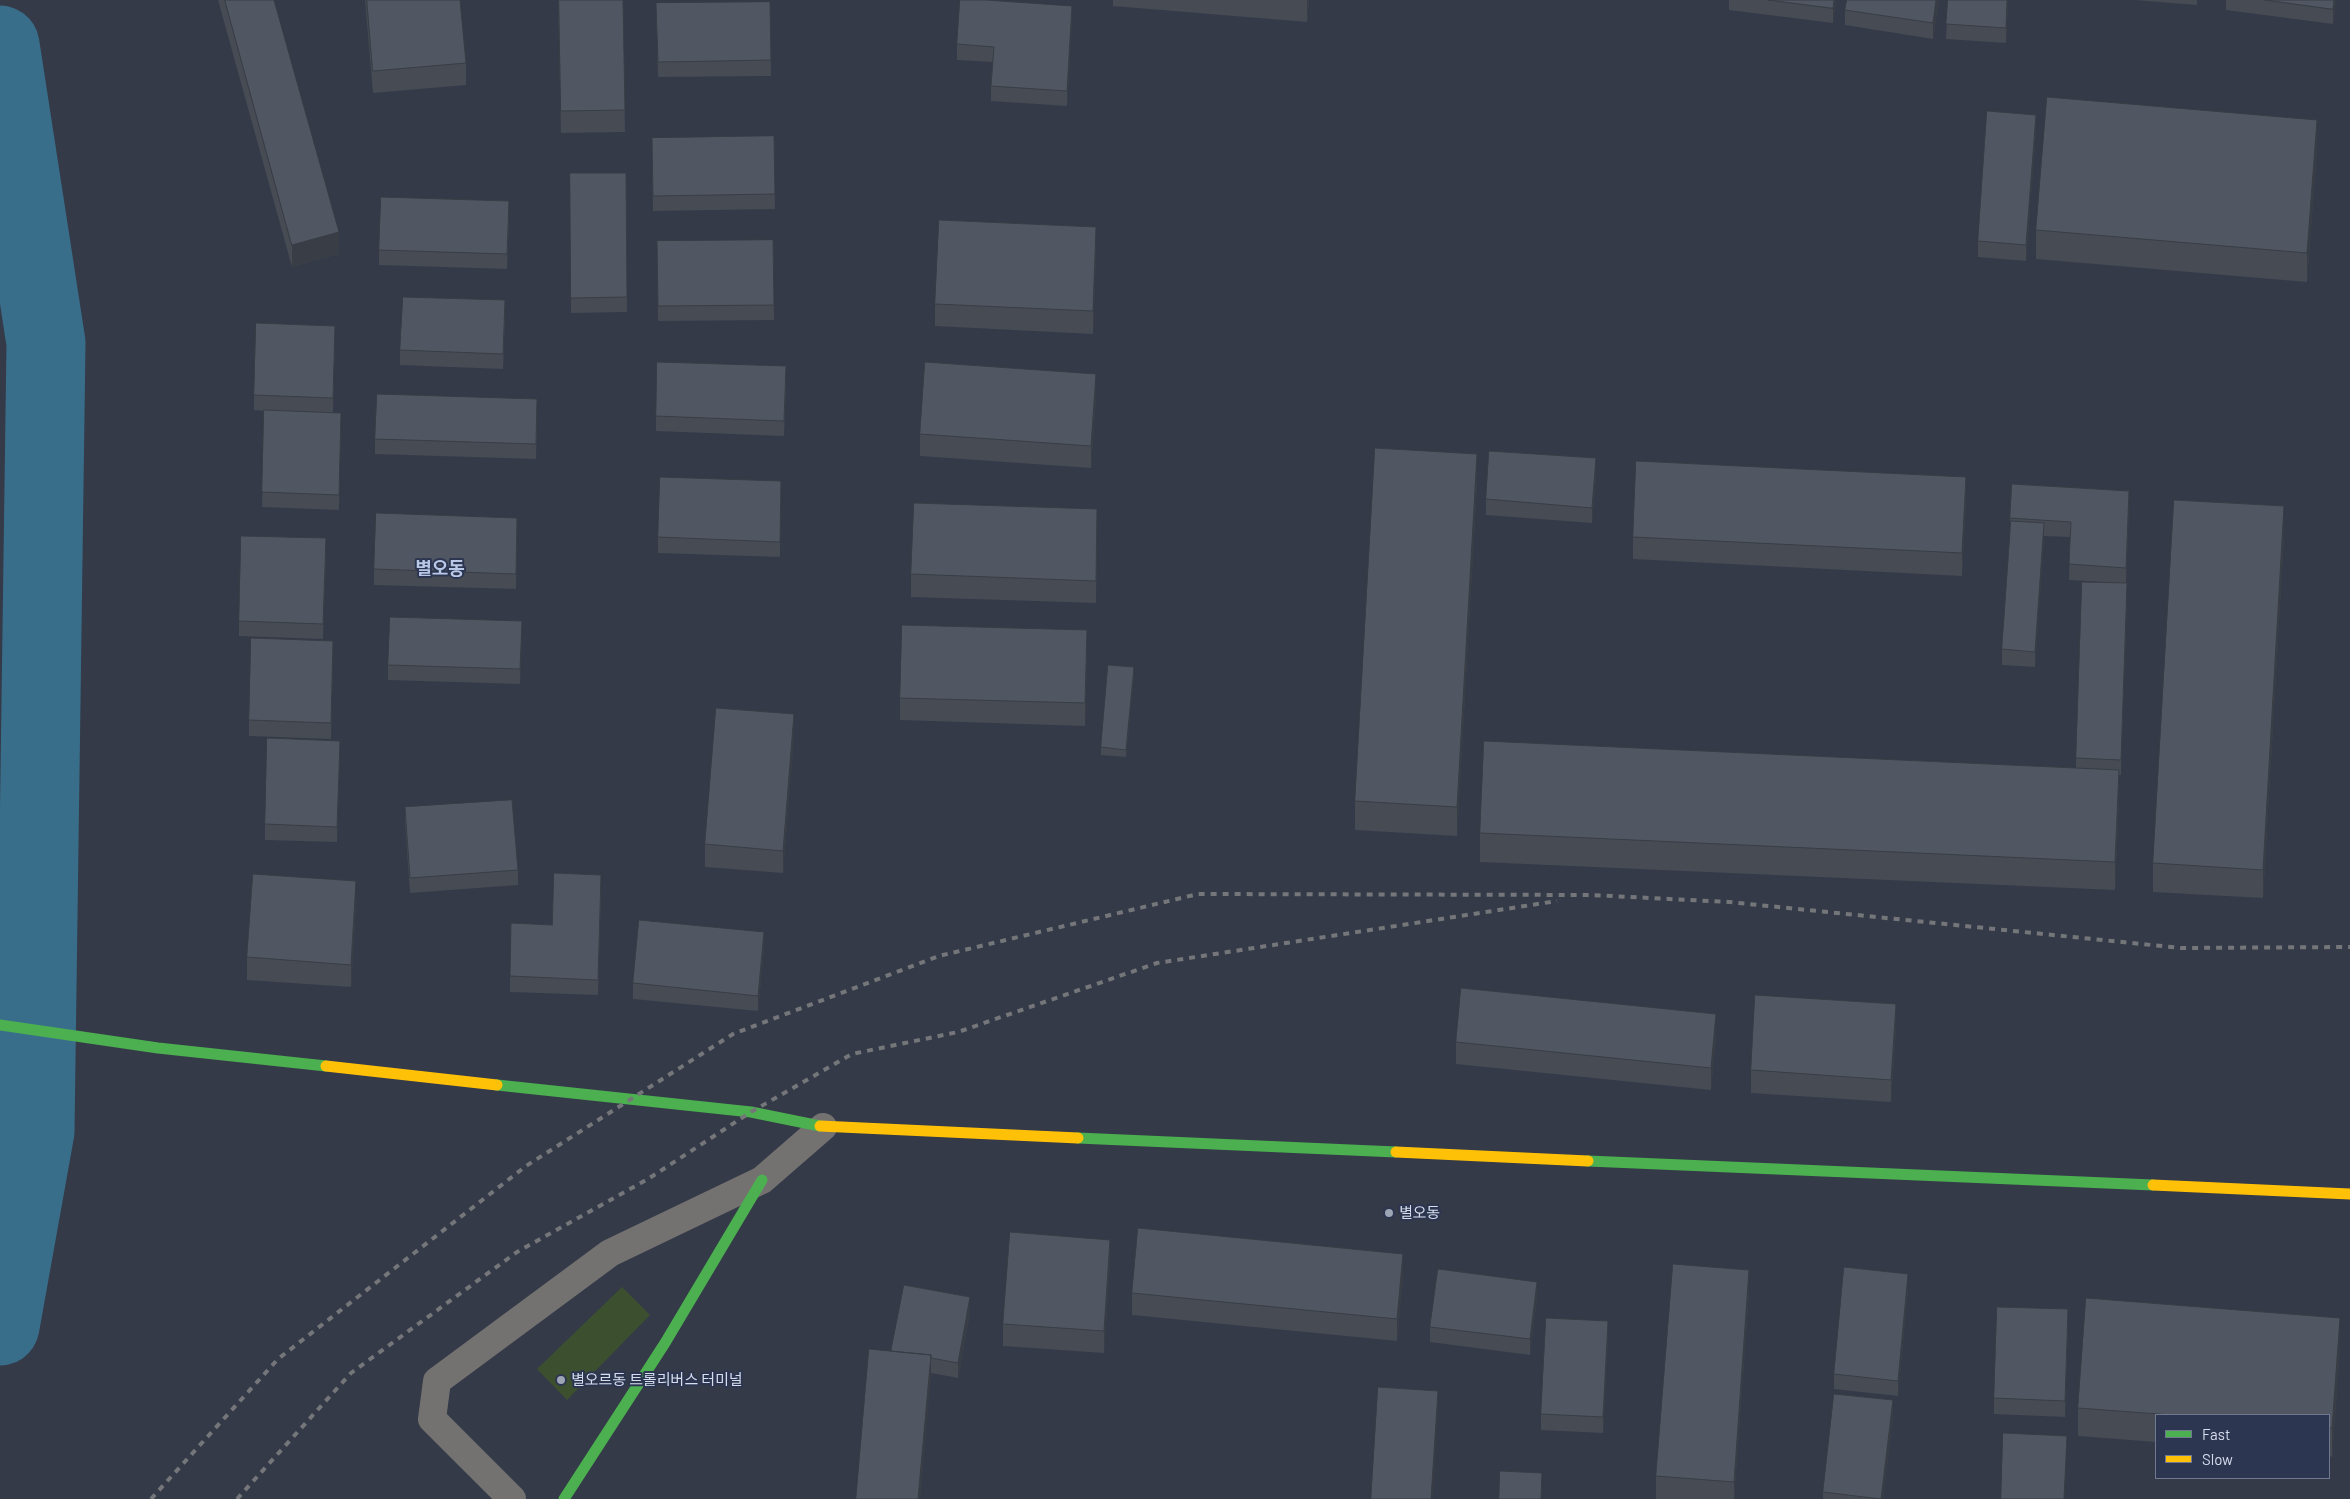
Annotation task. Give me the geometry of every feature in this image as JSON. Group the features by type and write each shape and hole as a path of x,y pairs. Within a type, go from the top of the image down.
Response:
{"street":[{"path":"0,1025 158,1048 751,1112 823,1127 2350,1194"},
{"path":"512,1499 432,1419 437,1381 610,1253 762,1180 823,1127"},
{"path":"564,1499 665,1343 762,1180"}],"green space":[{"path":"622,1287 650,1315 567,1400 537,1369"}],"building":[{"path":"225,0 274,0 339,232 292,245"},
{"path":"367,0 460,0 466,63 373,71"},
{"path":"559,0 623,0 625,110 561,111"},
{"path":"960,0 1072,6 1067,91 991,86 994,47 957,44"},
{"path":"1768,0 1834,0 1833,8"},
{"path":"1847,0 1936,0 1933,23 1845,10"},
{"path":"1948,0 2007,0 2006,28 1946,24"},
{"path":"2265,0 2334,0 2333,9"},
{"path":"770,2 771,60 658,62 656,3"},
{"path":"2047,97 2317,120 2307,253 2036,230"},
{"path":"1987,111 2036,115 2026,245 1978,241"},
{"path":"774,136 775,194 653,196 652,138"},
{"path":"570,173 626,173 627,297 571,298"},
{"path":"381,197 509,201 507,254 379,250"},
{"path":"939,220 1096,227 1093,311 935,304"},
{"path":"773,240 774,305 658,306 657,241"},
{"path":"403,297 505,300 503,354 400,350"},
{"path":"256,323 335,326 333,398 254,395"},
{"path":"657,362 786,366 784,421 656,416"},
{"path":"925,362 1096,374 1091,446 920,434"},
{"path":"377,394 537,399 536,444 375,439"},
{"path":"264,410 341,413 339,495 262,492"},
{"path":"1375,448 1477,454 1457,807 1355,801"},
{"path":"1489,451 1596,458 1592,508 1486,499"},
{"path":"1636,461 1966,477 1962,553 1633,537"},
{"path":"660,477 781,481 780,542 658,537"},
{"path":"2012,484 2129,491 2126,568 2069,564 2071,522 2010,518"},
{"path":"2174,500 2284,506 2263,870 2153,863"},
{"path":"914,503 1097,509 1096,581 911,574"},
{"path":"376,513 517,518 516,574 374,569"},
{"path":"2011,521 2044,523 2035,652 2002,649"},
{"path":"241,536 326,538 323,624 239,621"},
{"path":"2082,582 2127,583 2121,760 2076,758"},
{"path":"390,617 522,621 520,669 388,665"},
{"path":"902,625 1087,630 1085,703 900,698"},
{"path":"251,638 333,641 331,723 249,720"},
{"path":"1108,665 1134,667 1126,750 1101,747"},
{"path":"716,708 794,714 783,851 705,844"},
{"path":"267,738 340,741 337,827 265,824"},
{"path":"1484,741 2119,770 2115,862 1480,833"},
{"path":"512,800 518,870 410,878 405,807"},
{"path":"554,873 601,875 598,980 510,976 511,923 552,925"},
{"path":"253,874 356,881 351,965 247,957"},
{"path":"639,920 764,932 758,996 633,983"},
{"path":"1461,988 1716,1014 1711,1068 1456,1042"},
{"path":"1755,995 1896,1004 1891,1080 1751,1070"},
{"path":"1138,1228 1403,1254 1397,1319 1132,1293"},
{"path":"1010,1232 1110,1240 1104,1331 1003,1324"},
{"path":"1673,1264 1749,1270 1734,1482 1656,1476"},
{"path":"1844,1267 1908,1274 1898,1381 1834,1374"},
{"path":"1438,1269 1537,1282 1530,1339 1430,1327"},
{"path":"904,1285 970,1297 958,1363 931,1358 931,1355 891,1351"},
{"path":"2086,1298 2340,1318 2332,1428 2330,1428 2330,1414 2159,1414 2078,1408"},
{"path":"1997,1307 2068,1309 2065,1401 1994,1398"},
{"path":"1546,1318 1608,1321 1603,1417 1541,1414"},
{"path":"869,1349 931,1355 918,1499 856,1499"},
{"path":"1378,1387 1438,1391 1431,1499 1371,1499"},
{"path":"1834,1394 1893,1400 1881,1499 1823,1492"},
{"path":"2003,1433 2067,1436 2064,1499 2001,1499"},
{"path":"1500,1471 1542,1473 1541,1499 1499,1499"}],"waterway":[{"path":"0,45 46,343 35,1131 0,1326"}],"railway":[{"path":"151,1499 278,1359 526,1166 733,1034 939,956 1198,894 1591,895 1729,902 2181,948 2350,947"},
{"path":"237,1499 351,1373 517,1252 648,1179 751,1112 852,1054 958,1032 1157,963 1557,901"}],"traffic: fast":[{"path":"0,1025 158,1048 326,1066"},
{"path":"497,1085 751,1112 820,1126"},
{"path":"1078,1138 1396,1152"},
{"path":"1588,1161 2153,1185"},
{"path":"564,1499 665,1343 762,1180"}],"traffic: slow":[{"path":"326,1066 497,1085"},
{"path":"820,1126 1078,1138"},
{"path":"1396,1152 1588,1161"},
{"path":"2153,1185 2350,1194"}],"place":[{"name":"별오동","path":"1389,1213"},
{"name":"별오르동 트롤리버스 터미널","path":"561,1380"}],"district":[{"name":"별오동","path":"440,569"}]}
